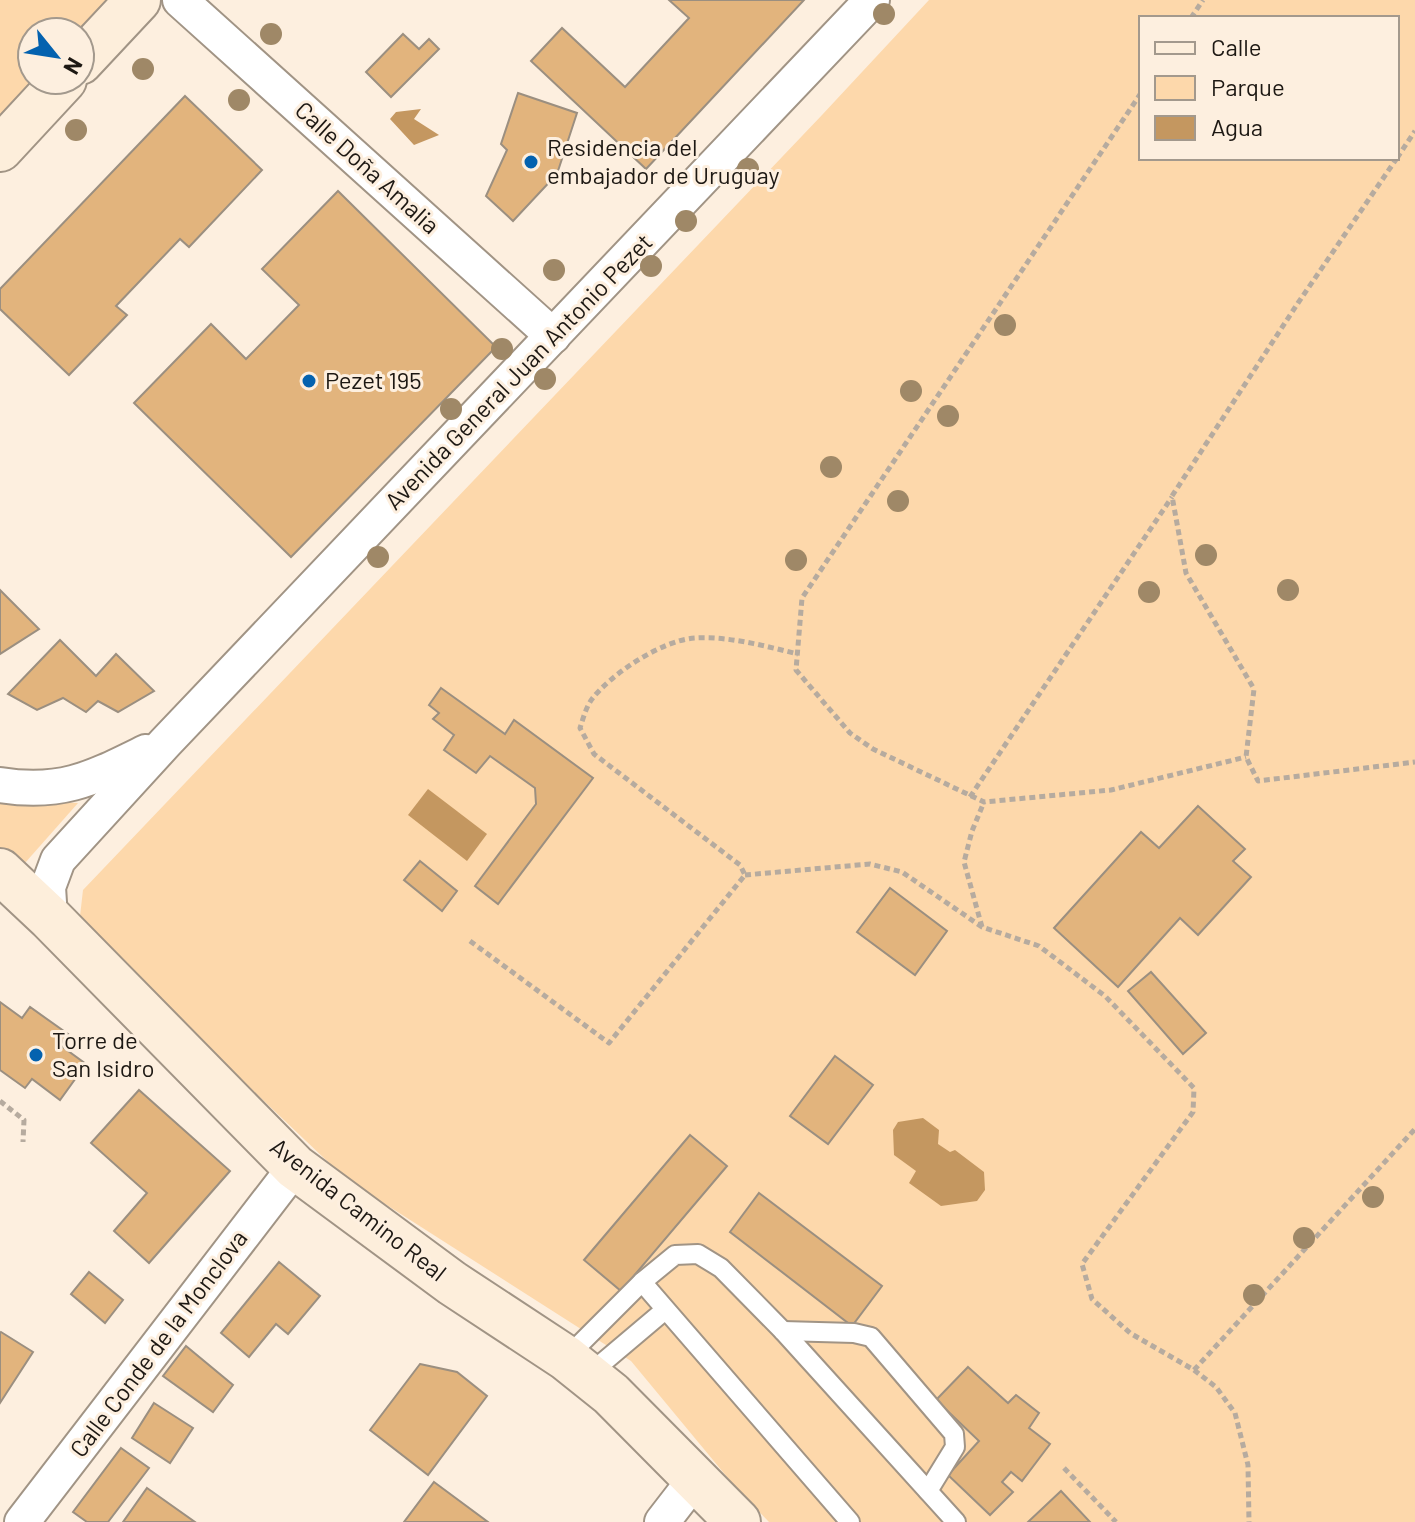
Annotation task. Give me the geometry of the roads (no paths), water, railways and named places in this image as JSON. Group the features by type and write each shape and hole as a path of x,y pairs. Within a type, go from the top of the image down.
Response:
{"main road":[{"path":"96,45 138,0"},
{"path":"0,149 49,96"},
{"name":"Avenida Camino Real","path":"0,871 295,1167 452,1283 577,1366 738,1522"}],"street":[{"name":"Calle Doña Amalia","path":"180,0 553,336"},
{"name":"Avenida General Juan Antonio Pezet","path":"50,918 48,887 58,860 165,743 872,0"},
{"name":"Avenida General Juan Antonio Pezet","path":"0,785 36,789 82,782 165,743"},
{"name":"Calle Conde de la Monclova","path":"21,1522 295,1167"},
{"path":"662,1522 696,1478"},
{"path":"0,1507 21,1522"}],"lane":[{"path":"577,1366 642,1282 675,1255 698,1254 721,1268 783,1331 956,1522"},
{"path":"642,1282 850,1522"},
{"path":"577,1366 665,1310"},
{"path":"783,1331 854,1333 871,1337 954,1434 955,1447 928,1491"}],"water":[{"path":"421,109 414,119 439,135 414,145 390,119 396,112"},
{"path":"428,789 487,834 467,861 408,815"},
{"path":"923,1118 939,1130 938,1144 950,1152 955,1150 984,1172 985,1190 977,1201 941,1206 909,1183 916,1171 894,1155 893,1130 898,1122"}],"place":[{"name":"Residencia del embajador de Uruguay","path":"531,162"},
{"name":"Pezet 195","path":"309,381"},
{"name":"Torre de San Isidro","path":"36,1055"}]}
